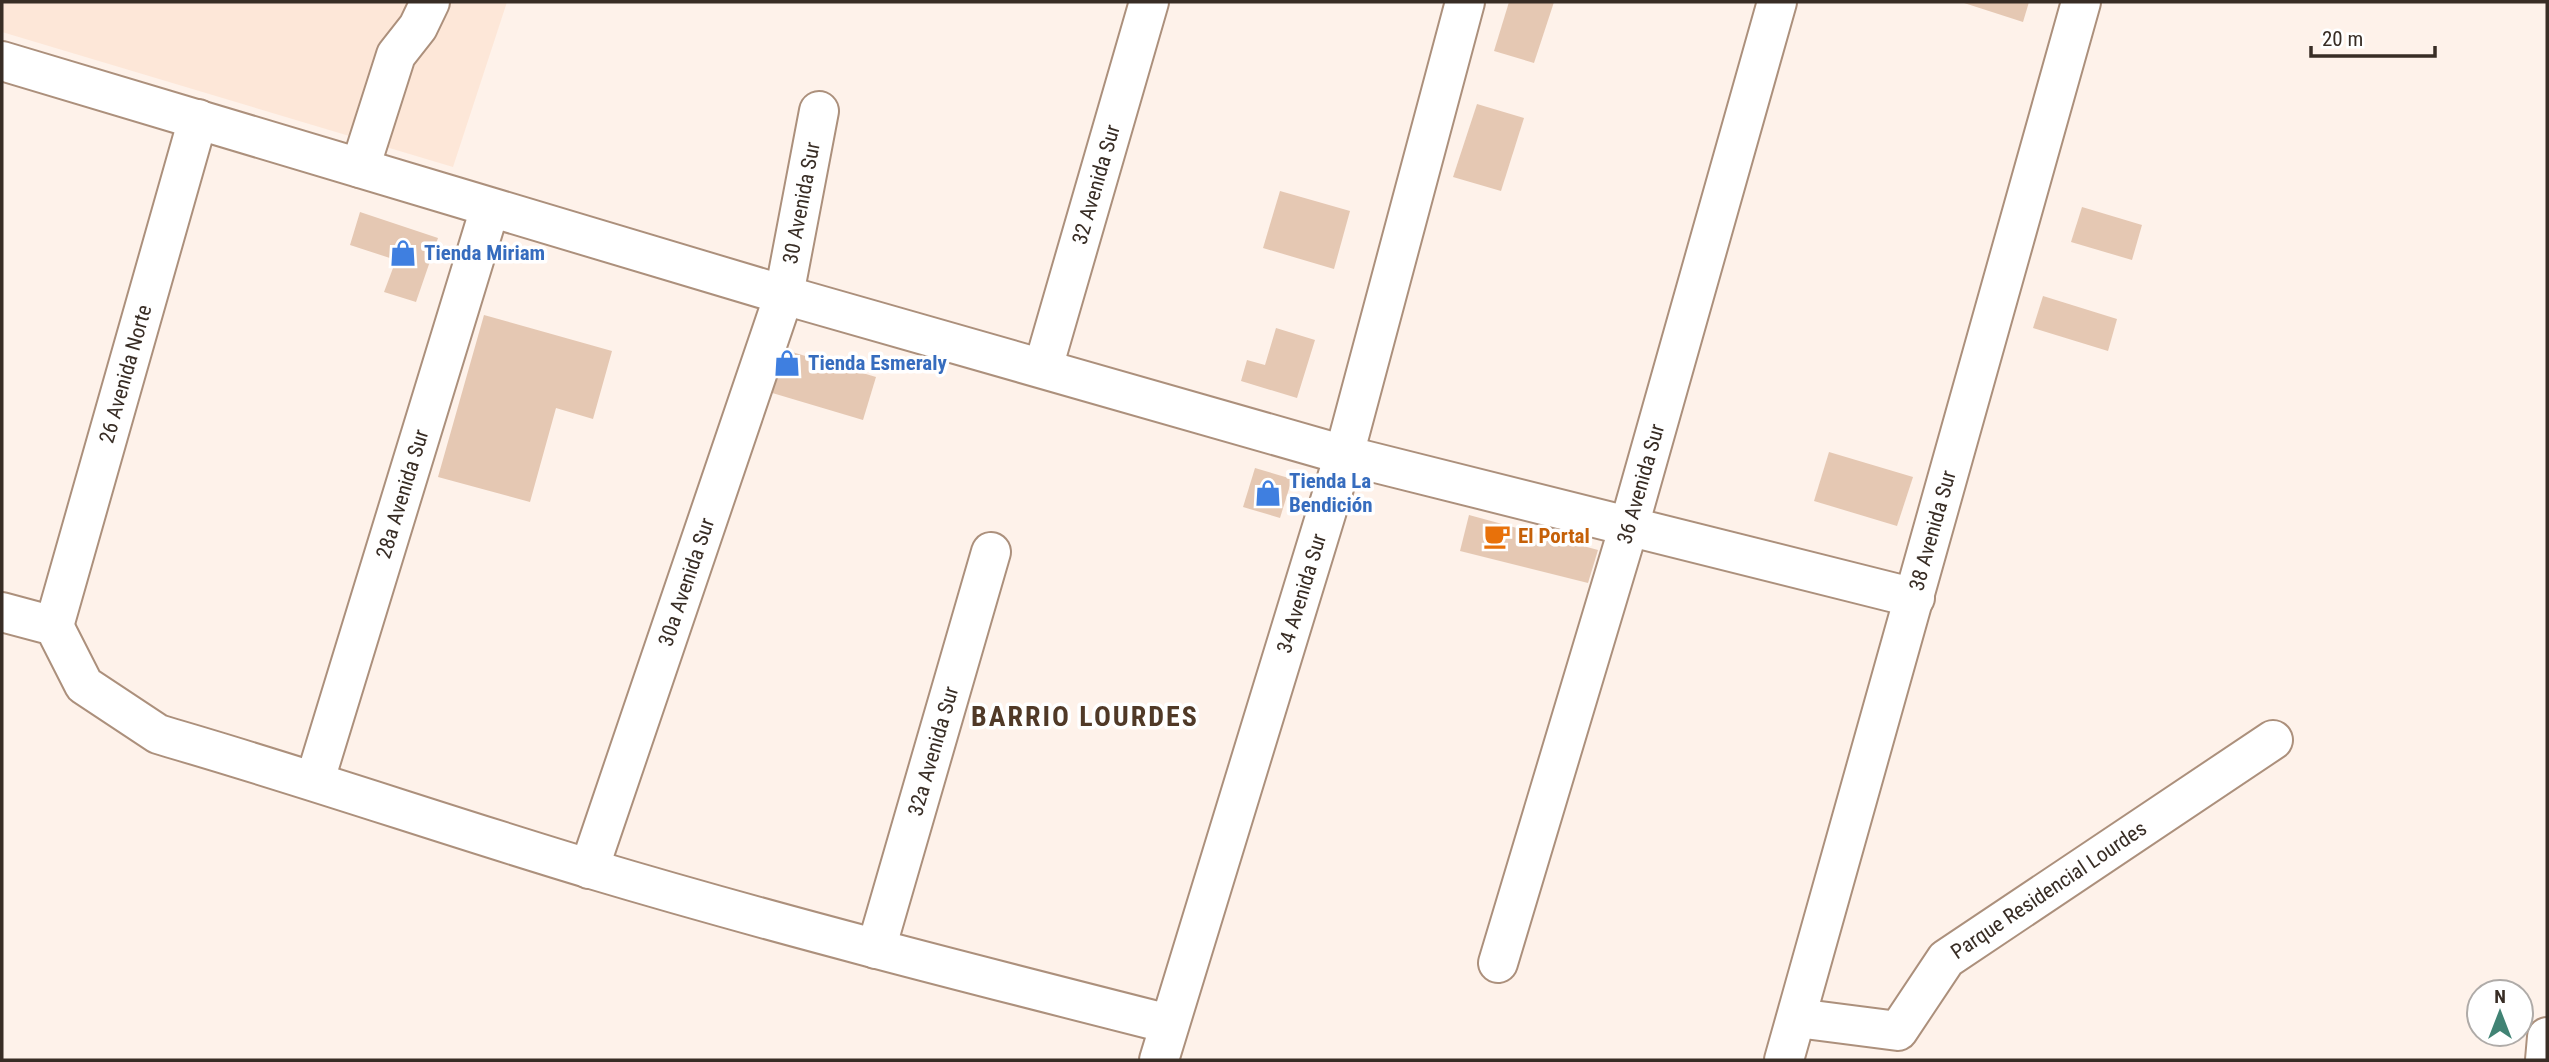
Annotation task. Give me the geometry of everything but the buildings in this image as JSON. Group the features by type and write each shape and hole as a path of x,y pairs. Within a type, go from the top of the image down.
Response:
{"street":[{"path":"360,168 396,55 418,27 430,2"},
{"name":"32 Avenida Sur","path":"1043,368 1149,2"},
{"name":"34 Avenida Sur","path":"1159,1060 1344,455 1465,2"},
{"name":"36 Avenida Sur","path":"1498,963 1629,526 1777,2"},
{"name":"38 Avenida Sur","path":"1784,1060 2081,2"},
{"path":"2,61 784,295 1344,455 1915,598"},
{"name":"30 Avenida Sur","path":"784,295 819,111"},
{"name":"26 Avenida Norte","path":"54,626 198,119"},
{"name":"28a Avenida Sur","path":"315,780 490,208"},
{"name":"30a Avenida Sur","path":"589,869 784,295"},
{"name":"32a Avenida Sur","path":"876,949 991,552"},
{"path":"2,612 54,626 84,685 158,734 315,780 589,869 876,949 1169,1024"},
{"name":"Parque Residencial Lourdes","path":"1797,1018 1898,1031 1946,960 2273,740"},
{"path":"2545,1060 2547,1037"}],"shaded area":[{"path":"2,2 507,2 453,167 2,32"}],"place":[{"name":"Tienda Miriam","path":"403,253"},
{"name":"Tienda Esmeraly","path":"787,363"},
{"name":"Tienda La Bendición","path":"1268,493"},
{"name":"El Portal","path":"1497,536"}],"district":[{"name":"BARRIO LOURDES","path":"1085,716"}]}
